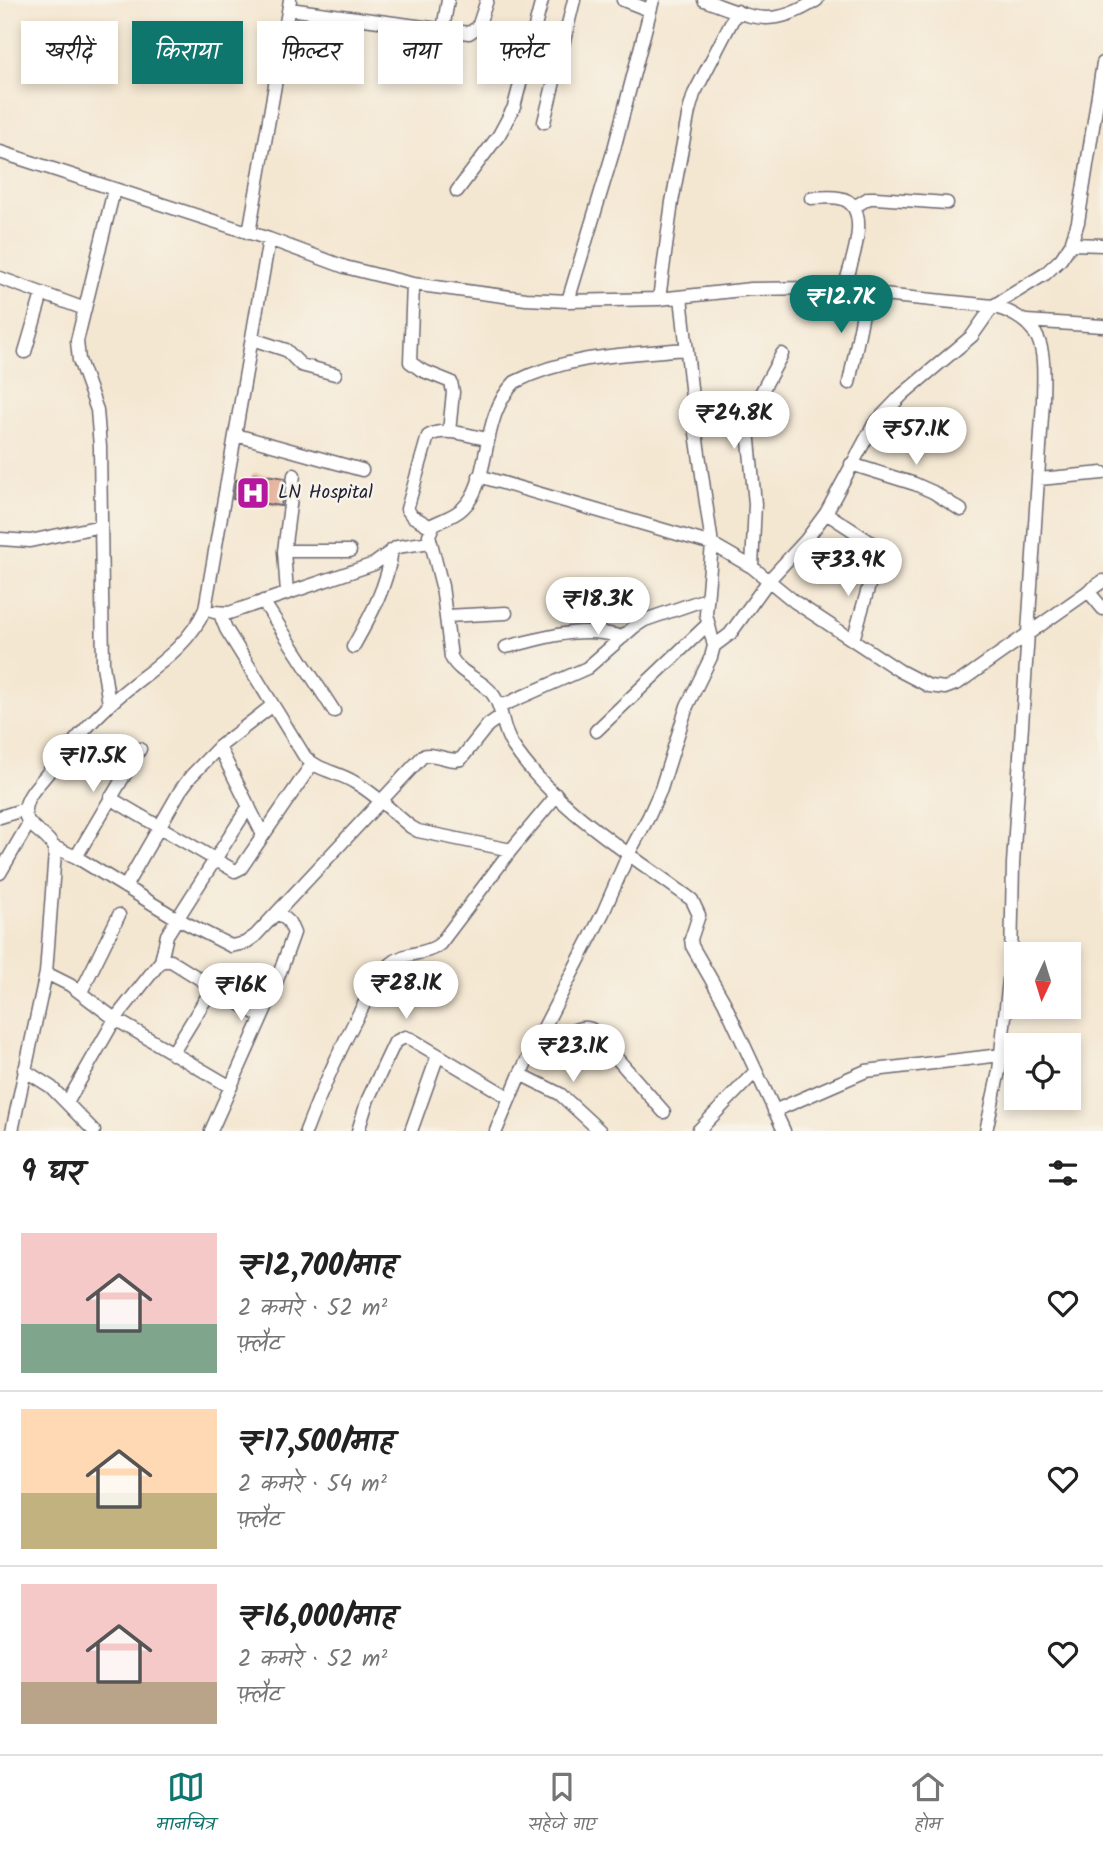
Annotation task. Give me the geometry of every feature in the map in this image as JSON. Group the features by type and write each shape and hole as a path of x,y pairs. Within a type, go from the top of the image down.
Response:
{"street":[{"path":"444,21 447,0"},
{"path":"463,30 474,31 478,27 487,0"},
{"path":"457,191 508,120 514,107 542,0"},
{"path":"544,122 574,0"},
{"path":"568,301 614,149 651,5 624,0"},
{"path":"704,0 763,19 785,16 817,0"},
{"path":"249,233 289,5 392,21"},
{"path":"659,299 672,202 689,111 694,94 737,11"},
{"path":"714,646 730,634 769,580 806,540 826,513 867,434 883,413 972,336 993,306 1045,274 1061,259 1071,244 1077,222 1103,63"},
{"path":"0,152 269,239 345,267 414,284 514,298 568,301 659,299 751,289 812,288 993,306 1007,310 1026,321 1038,338 1044,361 1039,479 1013,864 1011,961 1001,1055 986,1131"},
{"path":"109,704 103,665 97,410 77,352 77,341 114,190"},
{"path":"811,198 839,198 854,207 858,215 859,230 843,291"},
{"path":"854,207 862,201 876,198 947,203"},
{"path":"12,1131 46,973 54,847 49,839 29,823 25,809 32,793 57,761 109,704 170,656 194,630 205,609 269,239"},
{"path":"1071,244 1103,244"},
{"path":"0,278 85,309"},
{"path":"414,284 410,362 421,370 450,382 453,392 449,432"},
{"path":"25,352 42,294"},
{"path":"849,383 867,294"},
{"path":"496,1131 520,1074 603,913 661,789 687,706 714,646 708,624 706,599 712,544 681,297"},
{"path":"1026,321 1103,326"},
{"path":"252,339 286,350 301,365 335,374"},
{"path":"431,527 455,515 472,498 496,411 502,398 515,382 569,363 604,356 687,349"},
{"path":"752,567 755,504 747,419 782,354"},
{"path":"431,527 409,513 407,505 426,440 431,434 449,432 487,439"},
{"path":"236,435 362,470"},
{"path":"851,464 915,484 961,510"},
{"path":"1039,479 1103,473"},
{"path":"287,593 284,551 294,475"},
{"path":"479,476 712,544 752,567 795,602 900,671 929,686 945,688 958,683 1103,580"},
{"path":"826,513 892,556"},
{"path":"0,539 30,541 101,526"},
{"path":"431,527 430,542 442,586 451,656 455,665 488,689 500,712 506,736 556,795 692,900 699,915 691,939 692,946 724,1002 782,1130"},
{"path":"205,609 220,614 229,613 374,564 392,550 430,542"},
{"path":"353,647 381,596 392,550"},
{"path":"284,551 350,551"},
{"path":"853,640 875,565"},
{"path":"1088,591 1103,610"},
{"path":"54,847 76,856 176,918 230,946 245,943 278,912 423,757 433,755 452,760 461,759 500,712 587,668 645,620 706,599"},
{"path":"264,601 334,711"},
{"path":"446,616 506,613"},
{"path":"220,614 226,629 305,757 312,764 352,780 418,831 511,850"},
{"path":"596,731 708,624"},
{"path":"506,647 575,631 602,631 622,637"},
{"path":"125,887 180,791 219,747 273,705"},
{"path":"219,747 263,835"},
{"path":"76,856 139,749"},
{"path":"110,798 231,870 238,870 312,764"},
{"path":"306,1131 347,1035 380,975 398,958 434,949 440,944 556,795"},
{"path":"67,1103 115,1019 161,961 167,934 248,806"},
{"path":"0,817 25,809"},
{"path":"0,873 29,823"},
{"path":"211,1131 272,994 294,933 289,922 278,912"},
{"path":"81,992 119,915"},
{"path":"161,961 171,961 261,1017"},
{"path":"46,973 81,992 115,1019 231,1087"},
{"path":"172,1054 212,987"},
{"path":"537,1041 551,1044 578,1028 591,1028 664,1112"},
{"path":"358,1131 368,1099 399,1039 411,1038 509,1098"},
{"path":"411,1131 438,1055"},
{"path":"774,1111 866,1071 1001,1055"},
{"path":"24,1070 51,1087 94,1131"},
{"path":"698,1131 756,1071"},
{"path":"520,1074 560,1094 600,1131"},
{"path":"76,1131 80,1118"}],"building":[{"path":"253,473 285,478 281,506 233,499 236,480 252,483"}],"place":[{"name":"LN Hospital","path":"253,493"}]}
